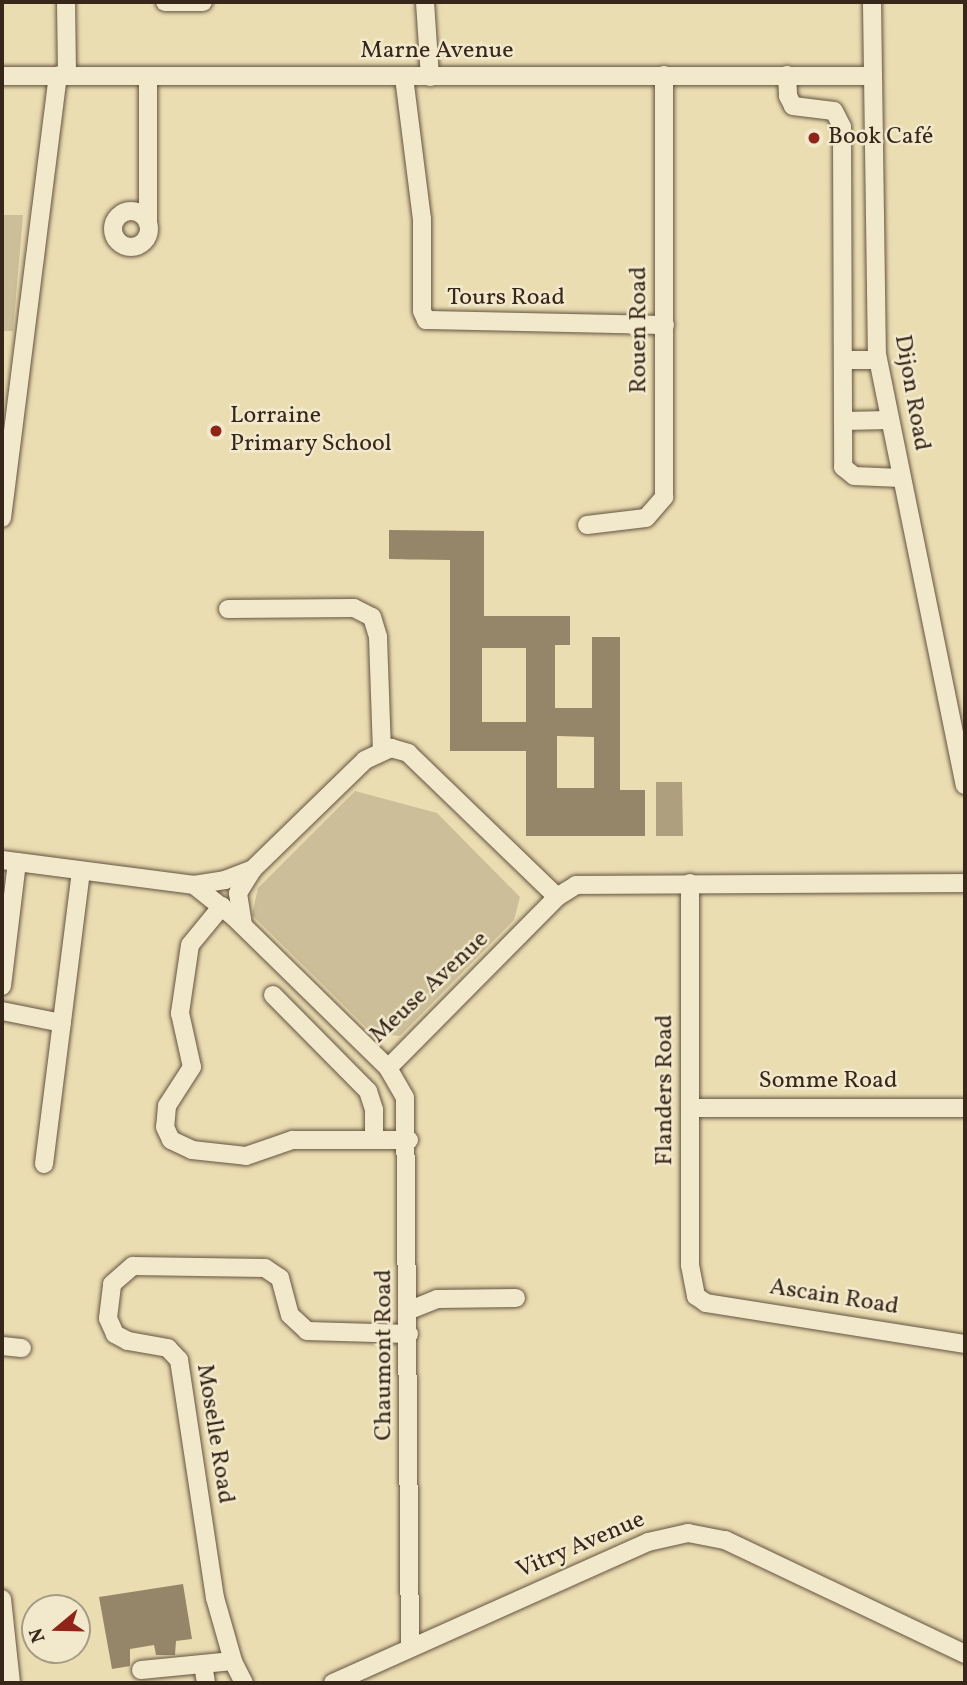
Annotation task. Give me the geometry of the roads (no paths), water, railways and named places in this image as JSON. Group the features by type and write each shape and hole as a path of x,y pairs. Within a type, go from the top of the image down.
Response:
{"street":[{"path":"2,519 63,76 66,2"},
{"path":"165,2 203,2"},
{"path":"425,2 430,77"},
{"name":"Dijon Road","path":"872,2 873,281 878,360 888,420 965,785"},
{"name":"Rouen Road","path":"587,525 646,518 664,497 664,75"},
{"path":"788,75 788,96 793,106 834,111 842,127 842,467 849,475 901,478"},
{"name":"Marne Avenue","path":"2,76 872,75"},
{"path":"148,76 148,224"},
{"name":"Tours Road","path":"404,77 422,219 422,311 426,320 665,325"},
{"path":"843,279 873,281"},
{"path":"843,318 874,318"},
{"path":"843,360 878,360"},
{"path":"843,421 888,420"},
{"path":"228,609 354,608 372,617 378,637 382,750 408,753 557,897"},
{"name":"Meuse Avenue","path":"245,928 238,893 253,869 382,750"},
{"path":"2,986 9,861"},
{"name":"Meuse Avenue","path":"9,861 194,885 253,869"},
{"path":"44,1164 81,871"},
{"name":"Flanders Road","path":"690,883 690,1265 696,1296"},
{"name":"Meuse Avenue","path":"194,885 222,906 388,1068 557,897 576,885 965,883"},
{"path":"222,906 190,945 180,1013 191,1074 167,1106 167,1134 192,1150 234,1156 254,1155 292,1140 409,1140"},
{"path":"273,995 368,1091 374,1110 374,1138"},
{"path":"2,1011 62,1023"},
{"name":"Chaumont Road","path":"388,1068 405,1098 409,1140 411,1647"},
{"name":"Somme Road","path":"691,1108 965,1108"},
{"name":"Moselle Road","path":"244,1683 233,1661 215,1598 179,1360 168,1348 128,1341 115,1334 107,1306 112,1283 133,1266 265,1268 280,1278 290,1315 307,1331 409,1334"},
{"name":"Ascain Road","path":"696,1296 706,1303 965,1345"},
{"path":"410,1310 438,1299 516,1298"},
{"path":"2,1346 22,1348"},
{"name":"Vitry Avenue","path":"333,1683 648,1542 688,1533 725,1540 965,1654"},
{"path":"2,1599 11,1683"},
{"path":"141,1670 233,1661"},
{"path":"203,1664 206,1683"}],"place":[{"name":"Book Café","path":"814,138"},
{"name":"Lorraine Primary School","path":"216,431"}]}
